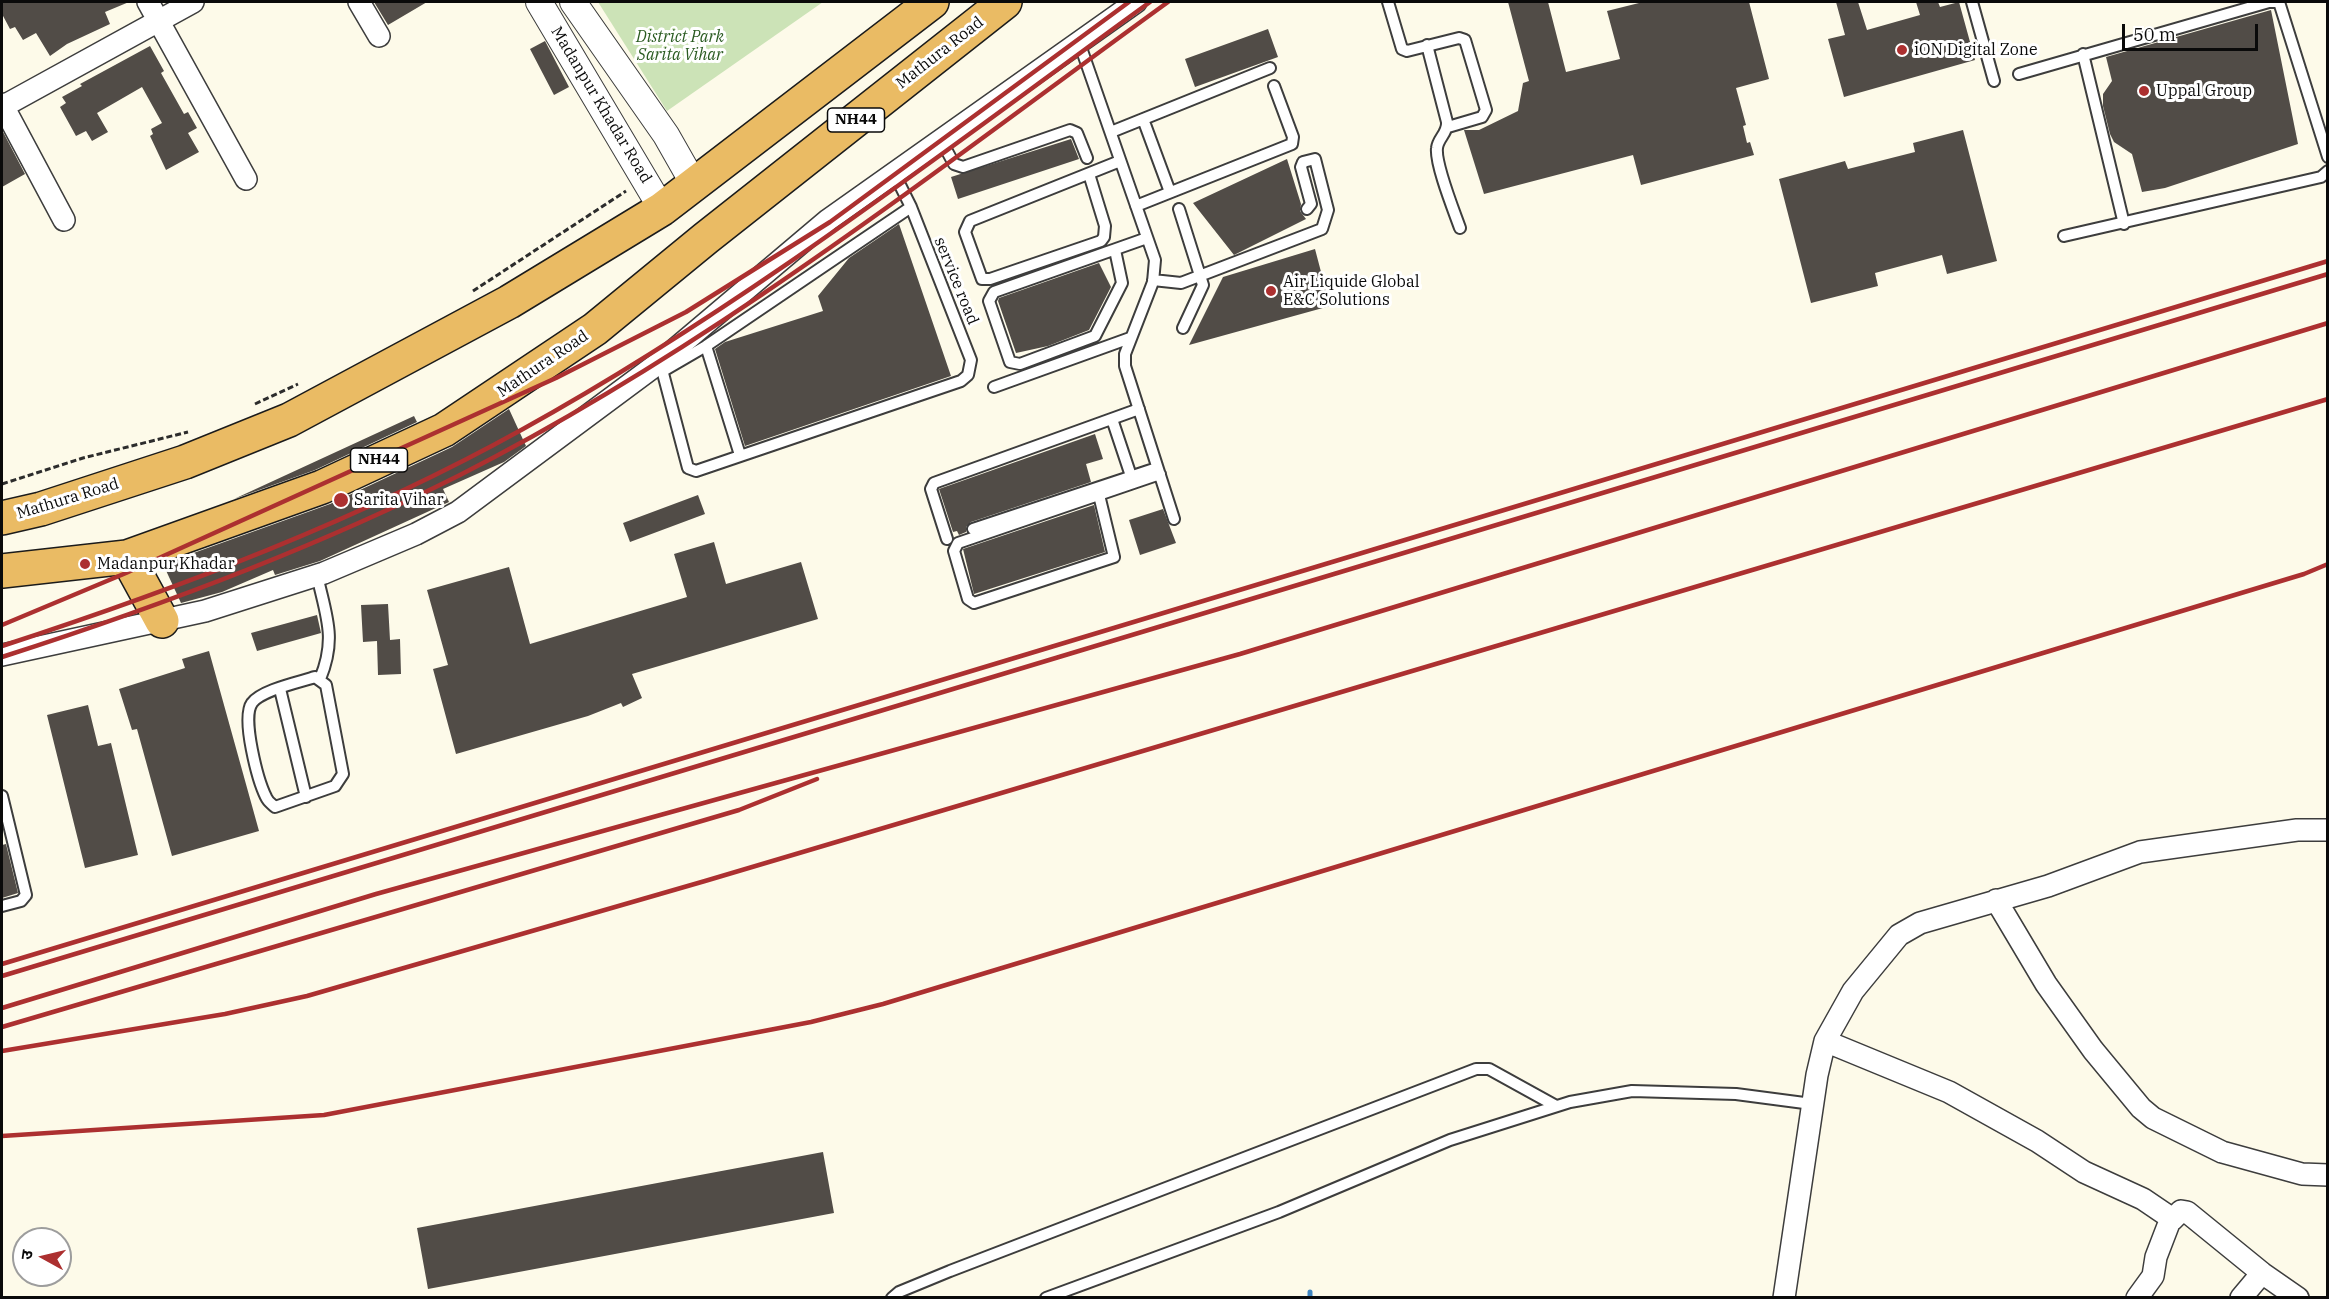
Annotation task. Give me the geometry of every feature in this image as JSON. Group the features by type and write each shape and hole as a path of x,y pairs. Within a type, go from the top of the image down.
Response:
{"highway":[{"name":"Mathura Road","path":"2,518 41,509 185,462 289,420 509,302 662,209 695,186 932,2"},
{"name":"Mathura Road","path":"2,571 127,557 322,487 444,430 595,329 706,238 1005,2"},
{"path":"127,557 162,621"}],"street":[{"path":"148,2 246,179"},
{"path":"64,220 2,106 194,2"},
{"path":"360,2 379,36"},
{"name":"Madanpur Khadar Road","path":"539,2 662,209"},
{"name":"Madanpur Khadar Road","path":"573,2 666,135 695,186"},
{"path":"2,655 205,611 317,575 416,534 458,512 661,367 828,220 1136,2"},
{"path":"1784,1298 1812,1104 1825,1041 1853,991 1899,935 1920,923 2048,886 2140,852 2297,830 2328,830"},
{"path":"1996,900 2046,984 2093,1050 2141,1108 2153,1118 2222,1152 2302,1174 2328,1174"},
{"path":"1825,1041 1949,1092 2084,1172 2143,1199 2172,1220"},
{"path":"2137,1298 2153,1276 2156,1257 2172,1220 2181,1211 2187,1212 2262,1273 2298,1298"},
{"path":"2241,1298 2262,1273"}],"lane":[{"path":"1388,2 1402,49 1407,51 1463,38 1486,110 1482,117 1448,127 1439,141 1437,158 1460,228"},
{"path":"1972,2 1994,81"},
{"path":"2019,74 2269,2 2278,2 2328,157"},
{"path":"1079,42 1155,260 1153,280 1130,338 1125,354 1125,366 1174,519"},
{"path":"1427,45 1448,127"},
{"path":"2083,54 2124,224"},
{"path":"1111,132 1270,68"},
{"path":"1136,206 1292,144 1293,137 1274,86"},
{"path":"1143,119 1170,192"},
{"path":"941,140 954,164 963,167 1071,130 1077,133 1087,158"},
{"path":"1153,280 1176,284 1322,229 1328,210 1315,159 1303,162 1301,167 1311,204 1307,209"},
{"path":"1089,174 1105,226 1104,237 1101,241 990,279 982,279 965,232 970,221 1120,160"},
{"path":"2064,236 2321,177 2328,171"},
{"path":"661,367 692,356 911,207 894,173"},
{"name":"service road","path":"661,367 688,468 696,471 961,381 968,375 971,360 911,207"},
{"path":"1179,209 1201,275 1200,293 1183,328"},
{"path":"1115,250 1122,283 1095,336 1020,363 1010,362 989,301 992,294 1148,238"},
{"path":"994,387 1130,338"},
{"path":"706,346 740,455"},
{"path":"947,539 931,489 934,483 1139,409"},
{"path":"1112,419 1131,476"},
{"path":"973,529 1131,476 1159,471"},
{"path":"1099,495 1114,557 974,603 968,599 954,551 958,543 1099,495 1159,471"},
{"path":"317,575 331,639 329,657 320,679"},
{"path":"315,677 326,685 344,774 335,786 280,806 270,803 266,798 248,728 248,713 252,703 263,694 280,689 315,677"},
{"path":"280,689 306,797"},
{"path":"2,796 26,896 21,901 2,906"},
{"path":"892,1298 899,1292 950,1271 1476,1069 1489,1069 1556,1106"},
{"path":"1046,1298 1279,1212 1450,1140 1556,1106 1632,1091 1736,1094 1812,1104"}],"path":[{"path":"471,292 629,188"},
{"path":"246,408 299,384"},
{"path":"2,484 83,458 194,430"}],"green space":[{"name":"District Park Sarita Vihar","path":"598,2 823,2 667,111"}],"building":[{"path":"2,2 129,2 105,12 110,24 67,44 50,56 36,33 23,40 15,27 10,29 2,14"},
{"path":"374,2 427,2 388,25"},
{"path":"1508,2 1548,2 1566,72 1620,59 1607,11 1643,2 1749,2 1769,79 1736,88 1746,125 1743,126 1747,143 1750,142 1754,155 1641,185 1633,155 1484,194 1464,130 1479,130 1518,111 1523,83 1529,81"},
{"name":"iON Digital Zone","path":"1836,2 1858,2 1867,30 1920,15 1916,2 1938,2 1940,7 1959,2 1975,60 1844,97 1828,39 1845,35"},
{"path":"2271,10 2298,144 2165,188 2142,192 2132,154 2114,142 2110,134 2103,106 2103,94 2112,81 2106,57"},
{"path":"1268,29 1278,57 1195,87 1185,59"},
{"path":"545,41 569,87 554,95 530,49"},
{"path":"150,46 164,71 161,73 184,114 188,112 197,128 188,133 199,152 166,170 150,136 153,134 151,129 162,123 142,87 97,113 108,132 92,141 86,131 76,136 60,107 66,103 62,97 82,86 80,84"},
{"path":"2,130 25,174 2,187"},
{"path":"1963,130 1997,261 1947,274 1942,255 1875,273 1878,286 1811,303 1779,179 1845,161 1848,169 1915,152 1913,143"},
{"path":"1071,139 1079,159 958,199 951,177"},
{"path":"1287,159 1301,204 1300,211 1306,219 1234,255 1193,203"},
{"path":"899,224 951,376 745,446 715,349 725,342 823,311 818,296 849,258"},
{"name":"Air Liquide Global E&C Solutions","path":"1315,249 1330,306 1189,345 1223,277"},
{"path":"1099,263 1111,287 1089,330 1048,346 1016,353 998,301 999,298"},
{"path":"509,409 526,446 504,462 443,489 449,502 320,561 275,575 273,570 222,592 181,603 163,564 330,504 452,447"},
{"path":"414,416 417,422 315,470 234,499"},
{"path":"1095,434 1103,459 1086,464 1091,482 971,522 966,527 966,532 959,535 957,531 953,532 939,489"},
{"path":"698,495 705,514 630,542 623,523"},
{"path":"1094,505 1105,552 974,594 963,549"},
{"path":"1163,509 1176,543 1140,555 1129,520"},
{"path":"714,542 726,584 801,562 818,619 632,674 642,698 623,707 621,703 588,716 456,754 433,669 448,665 427,590 509,567 530,644 687,597 674,554"},
{"path":"388,604 390,640 400,639 401,674 378,675 377,641 363,642 361,605"},
{"path":"317,615 321,633 257,651 251,633"},
{"path":"209,651 259,831 172,856 137,729 132,730 119,689 185,668 182,659"},
{"path":"88,705 98,746 111,743 138,855 85,868 47,715"},
{"path":"6,844 18,893 2,898 2,845"},
{"path":"823,1152 834,1213 428,1289 417,1228"}],"waterway":[{"path":"1310,1292 1310,1298"}],"railway":[{"path":"2,625 126,573 556,378 686,312 830,222 1129,2"},
{"path":"2,646 69,624 268,550 397,493 523,429 686,331 765,279 920,170 1150,2"},
{"path":"2,657 119,618 292,552 405,502 554,424 646,370 823,252 1168,2"},
{"path":"2,964 2328,261"},
{"path":"2,976 2328,274"},
{"path":"2,1008 376,894 1240,654 2328,323"},
{"path":"2,1051 225,1014 307,996 705,881 2328,399"},
{"path":"2,1136 324,1115 811,1022 883,1004 2304,574 2328,564"},
{"path":"2,1027 739,810 817,779"}],"place":[{"name":"iON Digital Zone","path":"1902,50"},
{"name":"Uppal Group","path":"2144,91"},
{"name":"Air Liquide Global E&C Solutions","path":"1271,291"},
{"name":"Sarita Vihar","path":"341,500"},
{"name":"Madanpur Khadar","path":"85,564"}]}
